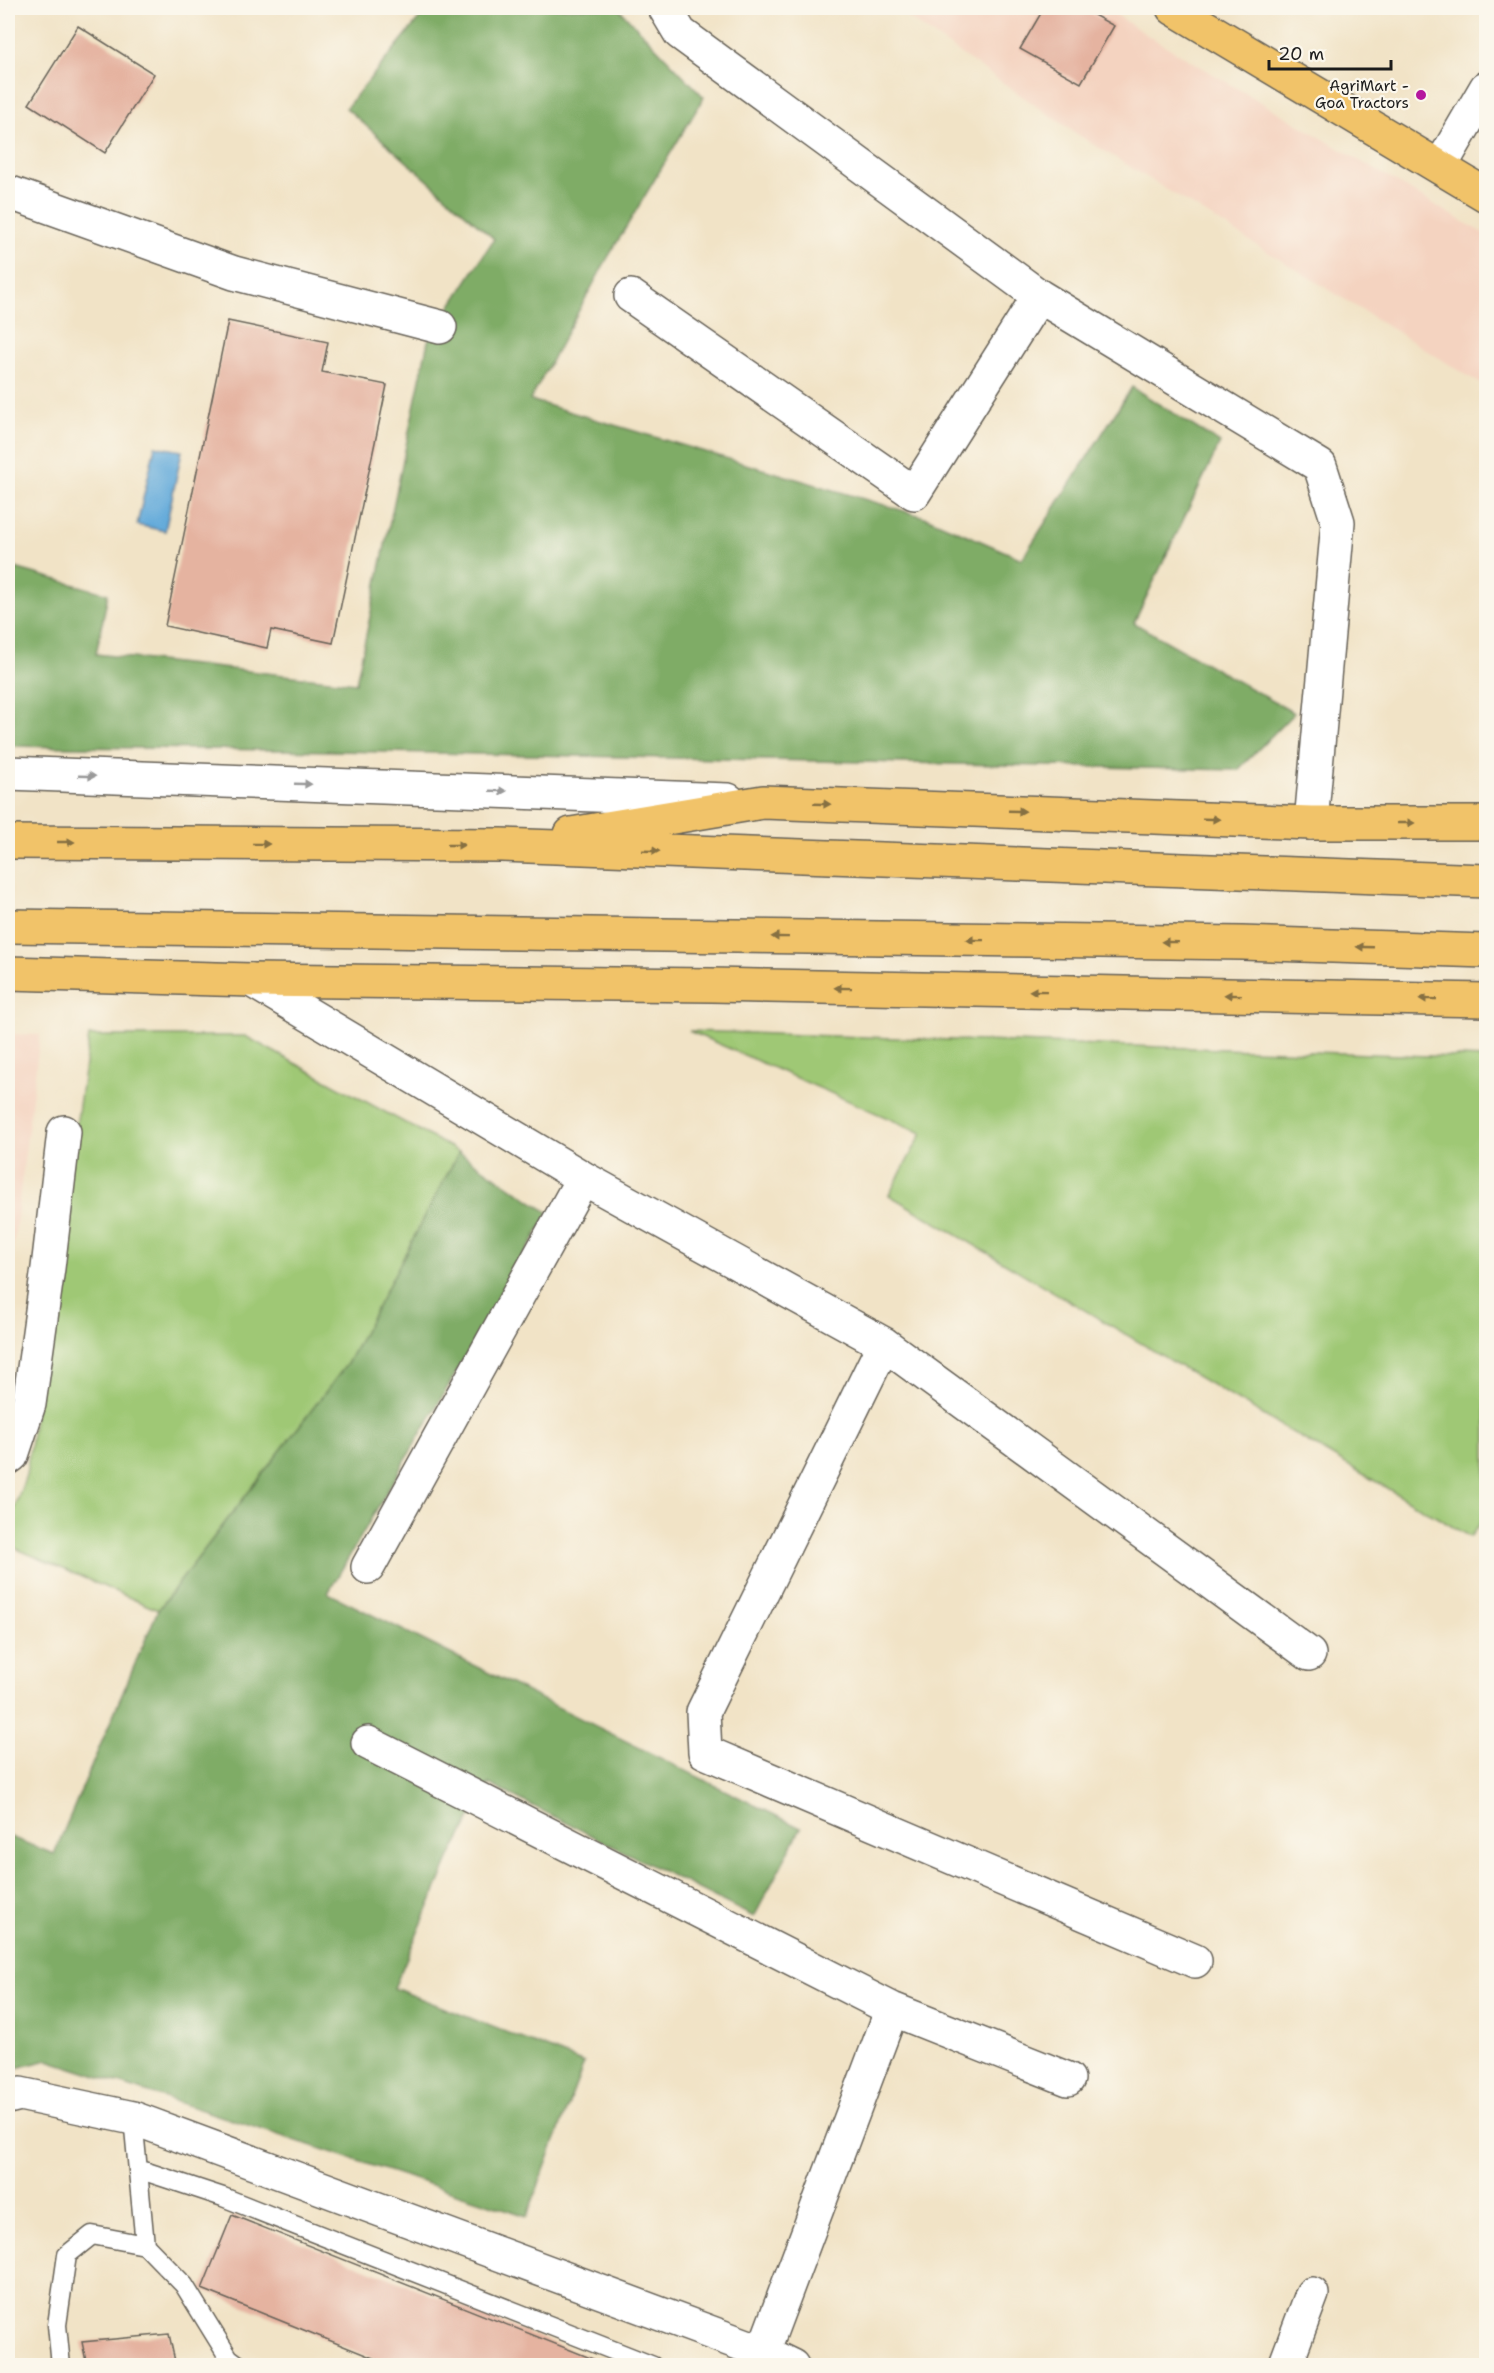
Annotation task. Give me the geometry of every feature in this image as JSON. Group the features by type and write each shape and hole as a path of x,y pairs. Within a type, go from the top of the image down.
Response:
{"main road":[{"path":"1173,8 1486,195"},
{"path":"501,845 763,802 1311,823 1486,823"},
{"path":"8,842 501,845 1486,881"},
{"path":"8,926 1242,943 1486,951"},
{"path":"8,973 251,980 712,985 1486,1000"}],"street":[{"path":"665,8 680,33 1039,296 1320,466 1338,522 1311,823"},
{"path":"1440,167 1486,88"},
{"path":"8,192 234,273 440,327"},
{"path":"631,297 914,493 1039,296"},
{"path":"8,773 763,802"},
{"path":"251,980 583,1178 885,1344 1309,1654"},
{"path":"8,1458 12,1455 29,1404 64,1132"},
{"path":"368,1567 583,1178"},
{"path":"885,1344 703,1712 705,1752 1195,1961"},
{"path":"368,1743 892,2009 1068,2079"},
{"path":"8,2097 20,2094 133,2118 777,2359 892,2009"},
{"path":"1285,2366 1312,2294"}],"lane":[{"path":"133,2118 145,2245"},
{"path":"138,2169 223,2197 653,2366"},
{"path":"61,2366 57,2325 67,2255 92,2235 145,2245 184,2285 228,2358 240,2366"}],"shaded area":[{"path":"894,8 1106,8 1147,35 1486,235 1486,387 1077,134"},
{"path":"8,1034 40,1035 8,1287"}],"green space":[{"path":"428,8 618,8 704,97 607,259 530,400 928,518 1022,559 1132,387 1220,443 1134,623 1294,713 1238,770 8,746 8,566 108,594 96,654 356,683 428,341 494,239 346,108"},
{"path":"689,1031 1486,1058 1486,1516 1470,1537 889,1195 922,1133"},
{"path":"89,1036 245,1036 459,1152 347,1364 158,1610 8,1545 8,1527 26,1475"},
{"path":"459,1152 549,1213 328,1593 801,1828 754,1917 489,1784 451,1855 394,1988 584,2063 527,2216 48,2060 8,2070 8,1836 54,1854 158,1610 347,1364"}],"water":[{"path":"155,446 182,451 165,531 137,525"}],"building":[{"path":"1044,8 1081,8 1114,26 1081,83 1020,49"},
{"path":"78,26 154,74 105,153 29,104"},
{"path":"228,321 328,342 322,372 387,385 333,643 271,630 267,648 165,626"},
{"path":"232,2215 608,2366 393,2366 202,2289"},
{"path":"169,2334 176,2366 87,2366 82,2342"}],"place":[{"name":"AgriMart - Goa Tractors","path":"1421,95"}]}
